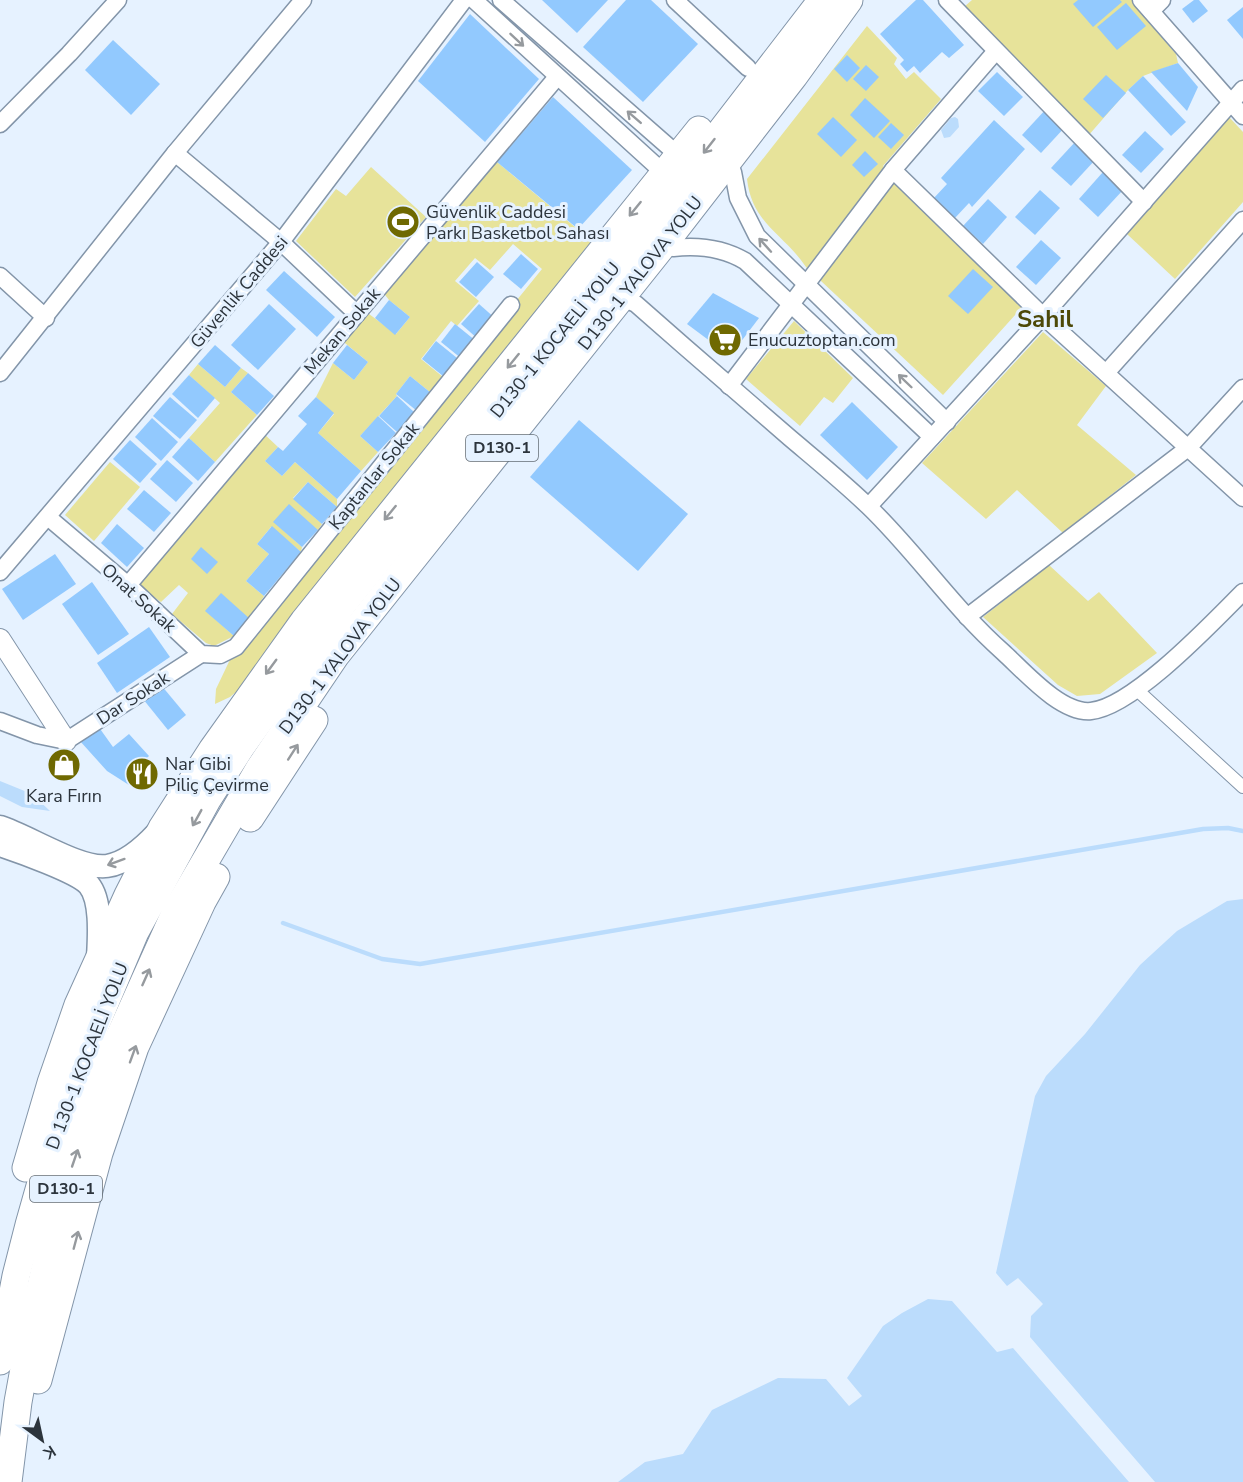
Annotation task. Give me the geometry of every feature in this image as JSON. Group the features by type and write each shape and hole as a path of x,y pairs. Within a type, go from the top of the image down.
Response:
{"highway":[{"path":"0,1263 51,1083 78,1005 128,895 162,828 212,750 303,621 803,0"},
{"name":"D130-1 KOCAELİ YOLU","path":"154,894 230,765 342,605 685,178 822,0"},
{"name":"D130-1 YALOVA YOLU","path":"8,1482 32,1325 41,1227 82,1138 114,1049 176,911 259,769 336,655 645,267 794,76 849,0"},
{"path":"794,76 863,0"},
{"path":"38,1381 99,1153 135,1047 207,893 238,836 354,658 629,301 868,0"},
{"path":"342,605 370,539"},
{"name":"D 130-1 KOCAELİ YOLU","path":"0,1361 16,1276 41,1227 50,1151 96,1024 135,932 154,894"},
{"path":"0,1294 41,1227"},
{"path":"25,1482 38,1381 41,1227"}],"main road":[{"path":"0,826 91,867 108,866 122,861 144,847 162,828"},
{"path":"0,845 76,875 89,884 98,908 98,960"}],"street":[{"path":"0,124 118,0"},
{"path":"0,373 175,153 303,0"},
{"name":"Güvenlik Caddesi","path":"0,572 49,518 281,242 464,0"},
{"path":"474,0 557,77 671,164"},
{"path":"501,0 671,164"},
{"path":"675,0 748,68"},
{"path":"947,0 1144,202"},
{"path":"1151,4 1243,116"},
{"path":"729,386 893,170 996,51"},
{"name":"Mekan Sokak","path":"128,585 557,77"},
{"path":"869,506 1043,316 1243,89"},
{"path":"175,153 281,242 357,314"},
{"path":"893,170 1043,316 1243,498"},
{"path":"733,172 738,198 757,236 947,422"},
{"path":"1106,373 1243,220"},
{"path":"673,248 710,248 737,256 753,267 932,437"},
{"path":"0,276 46,318"},
{"path":"629,301 636,304 869,506 981,633 1066,705 1091,711 1105,707 1136,689 1169,663 1243,592"},
{"name":"Kaptanlar Sokak","path":"201,654 220,655 236,647 511,305"},
{"path":"967,617 1188,448 1243,388"},
{"name":"Onat Sokak","path":"49,518 128,585 201,654"},
{"path":"0,639 66,741"},
{"name":"Dar Sokak","path":"66,741 201,654"},
{"path":"1136,689 1243,787"},
{"path":"0,721 37,735 66,741"}],"shaded area":[{"path":"972,0 1143,0 1136,7 1176,54 1178,63 1143,76 1088,136 964,7"},
{"path":"867,26 897,58 894,64 906,79 914,72 941,99 883,166 1024,305 943,395 806,267 762,218 750,194 747,179"},
{"path":"1229,117 1243,132 1243,202 1175,279 1127,234"},
{"path":"497,162 599,247 254,677 230,697 215,704 216,689 236,647 542,269 513,244 490,270 475,258 455,281 479,301 457,326 451,321 421,359 443,377 431,393 410,376 396,394 397,396 360,436 378,452 361,471 318,433 334,414 316,397 333,363 354,380 368,362 340,339 365,311 396,334 410,317 389,300 382,291"},
{"path":"371,167 426,217 355,297 296,241 336,189 346,196"},
{"path":"794,321 853,378 833,403 824,397 800,426 746,379"},
{"path":"1043,332 1106,386 1077,425 1136,475 1063,533 1017,490 986,519 922,463"},
{"path":"198,364 225,387 241,368 248,373 231,392 257,415 215,462 189,438 220,403 189,375"},
{"path":"262,432 278,447 265,461 282,476 295,462 337,499 337,507 308,482 293,498 322,524 318,530 274,522 302,547 301,552 271,527 257,544 269,554 246,581 264,596 250,619 206,611 234,636 214,646 206,643 172,614 188,593 179,585 161,602 135,583"},
{"path":"110,462 140,487 94,541 65,515"},
{"path":"1049,565 1088,601 1099,592 1157,653 1100,694 1077,696 1058,685 983,617"}],"water":[{"path":"951,118 958,119 959,127 950,137 944,138 941,130"},
{"path":"0,781 32,794 50,811 22,807 0,796"},
{"path":"1243,899 1243,1482 1155,1482 1030,1337 1031,1316 1043,1304 1018,1278 1007,1286 996,1273 1035,1096 1046,1076 1085,1034 1140,965 1177,931 1227,901"},
{"path":"928,1299 952,1301 997,1352 1013,1348 1129,1482 618,1482 645,1462 683,1454 712,1410 778,1378 826,1379 849,1406 862,1396 847,1378 883,1326"}],"building":[{"path":"542,0 608,0 577,33"},
{"path":"626,0 651,0 698,44 643,102 583,47"},
{"path":"916,0 923,0 964,45 949,58 942,52 920,73 914,66 907,72 900,64 904,60 880,34"},
{"path":"1078,0 1120,0 1122,2 1093,27 1073,4"},
{"path":"1194,0 1199,0 1208,11 1193,23 1182,9"},
{"path":"1126,3 1146,26 1117,50 1097,27"},
{"path":"1243,7 1243,39 1227,20"},
{"path":"470,14 539,79 485,142 418,81"},
{"path":"113,40 160,84 131,115 85,70"},
{"path":"847,55 860,68 847,82 834,69"},
{"path":"1178,63 1198,87 1187,111 1151,72"},
{"path":"866,65 879,77 866,91 853,79"},
{"path":"997,72 1023,97 1004,116 978,91"},
{"path":"1106,75 1126,93 1103,118 1083,99"},
{"path":"1143,76 1186,122 1171,136 1128,90"},
{"path":"553,97 632,170 578,229 497,162"},
{"path":"865,98 890,121 874,138 850,115"},
{"path":"1047,108 1066,126 1041,153 1022,135"},
{"path":"833,117 857,140 841,157 817,134"},
{"path":"994,120 1025,149 972,207 969,203 954,219 933,199 947,184 941,178"},
{"path":"891,123 904,135 891,149 878,137"},
{"path":"1145,131 1164,149 1141,173 1122,155"},
{"path":"1076,141 1096,159 1071,186 1051,168"},
{"path":"865,151 878,164 864,177 852,165"},
{"path":"1103,172 1123,190 1098,217 1079,199"},
{"path":"1040,190 1060,208 1035,235 1015,217"},
{"path":"988,199 1007,217 983,244 963,226"},
{"path":"1041,240 1061,258 1036,285 1016,267"},
{"path":"521,254 538,269 521,289 503,274"},
{"path":"477,262 494,277 476,297 459,282"},
{"path":"973,269 993,287 968,314 948,296"},
{"path":"284,271 335,317 317,337 266,290"},
{"name":"Enucuztoptan.com","path":"713,293 759,318 730,356 687,324"},
{"path":"389,300 410,317 395,335 375,318"},
{"path":"269,304 296,329 258,370 231,345"},
{"path":"479,304 496,319 478,339 461,324"},
{"path":"455,324 476,341 462,359 441,342"},
{"path":"436,341 457,358 443,376 422,359"},
{"path":"215,345 241,368 225,387 198,364"},
{"path":"347,345 368,362 354,380 333,363"},
{"path":"248,373 274,396 257,415 231,392"},
{"path":"189,375 215,398 198,418 172,394"},
{"path":"410,376 431,393 417,411 396,394"},
{"path":"397,396 415,413 397,432 379,416"},
{"path":"170,397 197,420 180,439 153,416"},
{"path":"316,397 334,413 318,433 361,471 337,499 295,462 282,476 265,461 278,447 283,451 307,424 298,416"},
{"path":"852,402 898,447 867,480 820,435"},
{"path":"378,416 396,433 378,452 360,436"},
{"path":"152,418 178,442 161,461 135,437"},
{"path":"579,420 688,514 638,571 530,477"},
{"path":"189,438 215,462 198,481 172,457"},
{"path":"130,440 157,464 140,483 113,459"},
{"path":"167,460 193,483 176,502 150,479"},
{"path":"308,482 337,507 322,524 293,499"},
{"path":"144,490 171,513 154,532 127,509"},
{"path":"289,504 318,530 302,547 273,522"},
{"path":"117,524 144,548 127,567 101,543"},
{"path":"272,526 301,552 264,596 246,581 269,554 257,544"},
{"path":"201,547 218,562 207,574 191,559"},
{"path":"55,554 76,584 23,620 2,589"},
{"path":"92,582 129,634 98,655 62,604"},
{"path":"221,593 250,619 234,636 205,611"},
{"path":"149,627 170,657 117,693 97,663"},
{"path":"161,685 186,715 168,730 143,699"},
{"path":"98,726 113,747 129,734 149,756 137,767 153,784 129,785 107,771 80,741"}],"waterway":[{"path":"283,923 382,959 420,964 1203,829 1228,828 1243,831"}],"place":[{"name":"Güvenlik Caddesi Parkı Basketbol Sahası","path":"403,222"},
{"name":"Enucuztoptan.com","path":"725,340"},
{"name":"Kara Fırın","path":"64,765"},
{"name":"Nar Gibi Piliç Çevirme","path":"142,774"}],"district":[{"name":"Sahil","path":"1045,319"}]}
